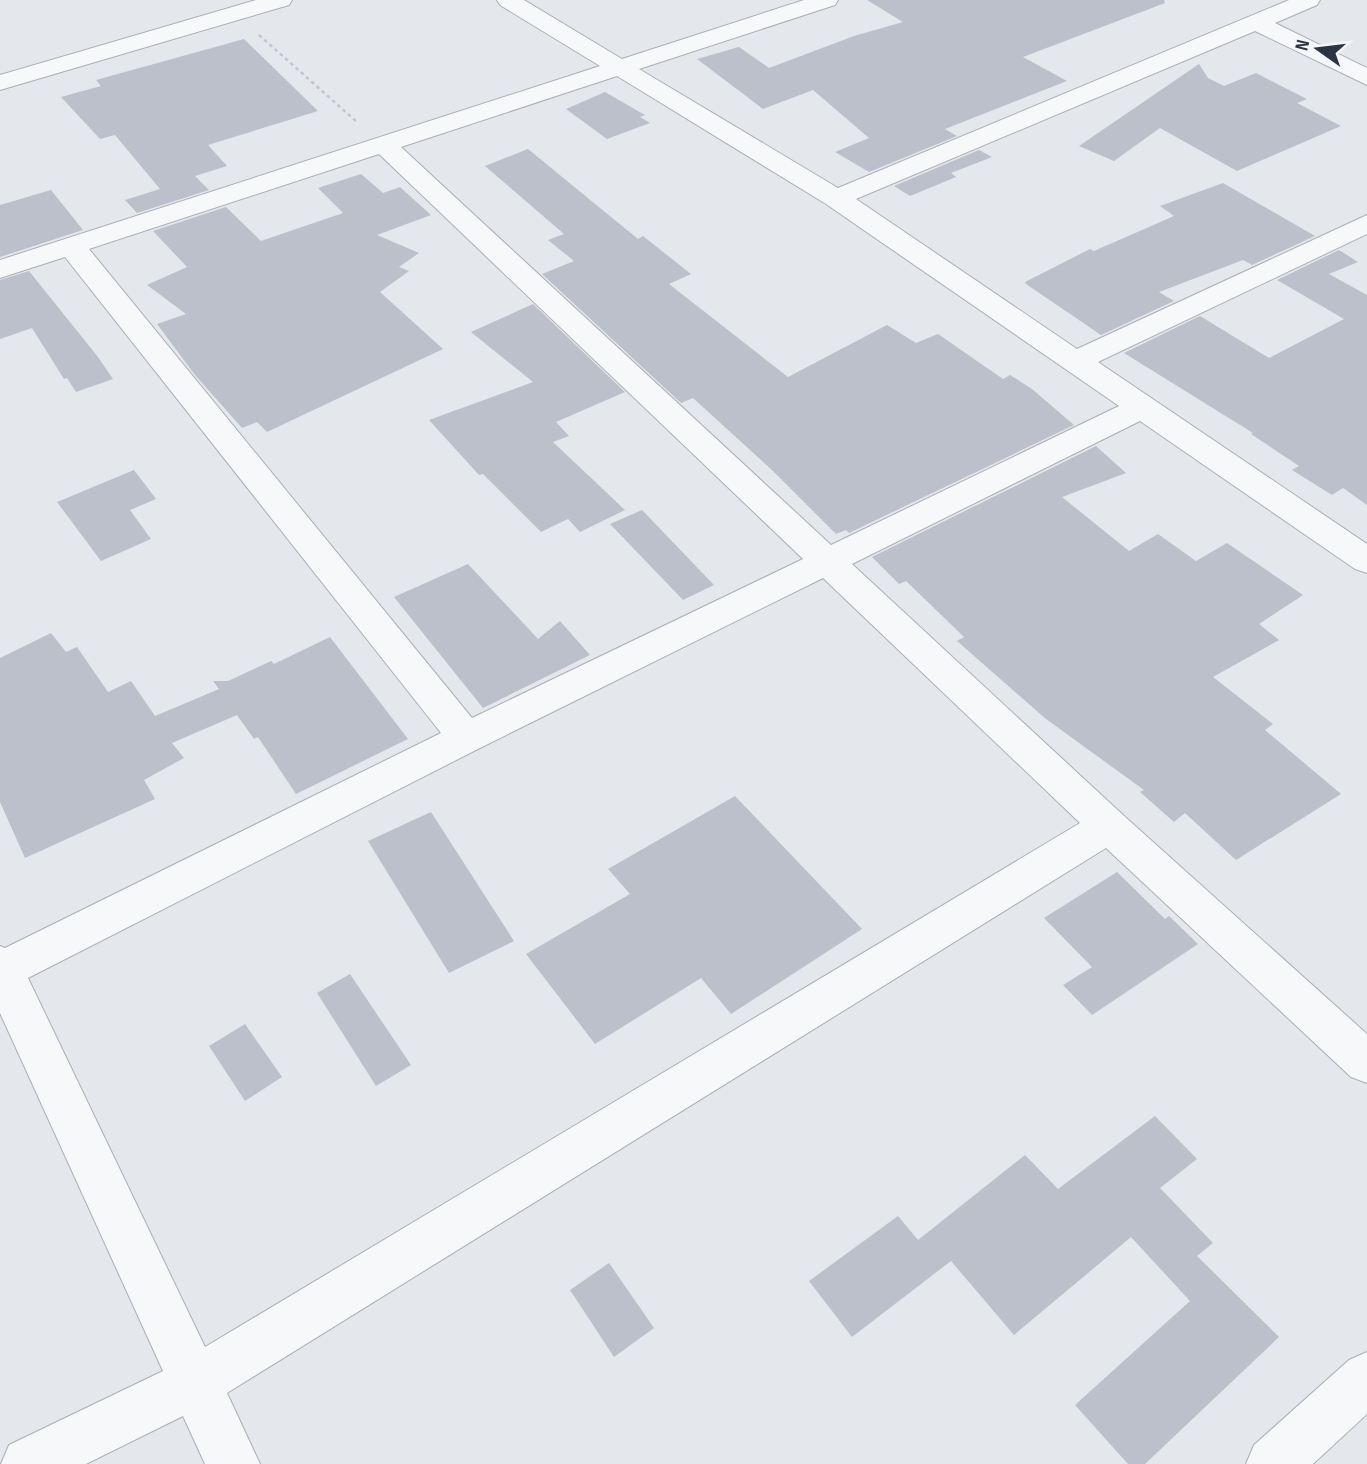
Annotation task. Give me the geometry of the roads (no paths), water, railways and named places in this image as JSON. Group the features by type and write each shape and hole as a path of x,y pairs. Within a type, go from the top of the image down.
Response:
{"street":[{"path":"3,80 281,0"},
{"path":"508,0 836,198 1363,554"},
{"path":"0,269 827,0"},
{"path":"836,198 1308,0"},
{"path":"1256,22 1367,78"},
{"path":"384,145 1109,826 1367,1063"},
{"path":"1076,361 1367,223"},
{"path":"72,247 466,738"},
{"path":"233,1464 1,967 1142,407"},
{"path":"27,1464 196,1382 1109,826"},
{"path":"1273,1464 1367,1378"}]}
